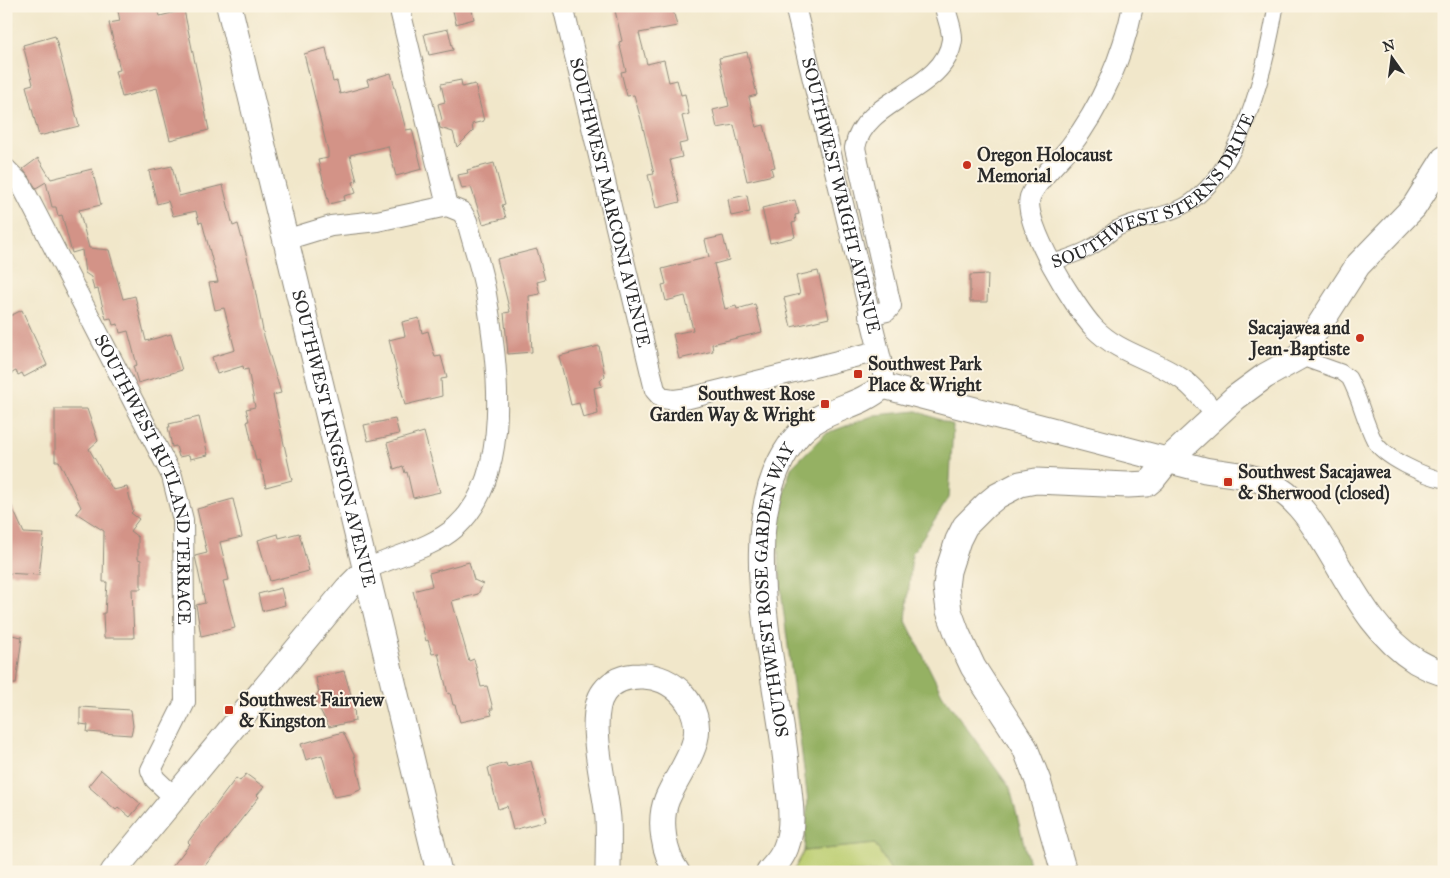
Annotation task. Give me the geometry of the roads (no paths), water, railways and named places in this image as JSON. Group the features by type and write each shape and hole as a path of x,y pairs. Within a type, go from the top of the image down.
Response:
{"street":[{"name":"SOUTHWEST KINGSTON AVENUE","path":"230,6 439,872"},
{"path":"399,6 447,206"},
{"name":"SOUTHWEST MARCONI AVENUE","path":"563,6 655,390 662,398 674,400 689,398 878,351"},
{"name":"SOUTHWEST WRIGHT AVENUE","path":"795,6 885,378 883,386"},
{"path":"869,315 887,311 890,306 855,148 856,141 860,130 876,114 927,79 942,63 952,40 945,6"},
{"path":"1051,264 1031,218 1030,197 1094,114 1130,24 1133,6"},
{"name":"SOUTHWEST STERNS DRIVE","path":"1216,415 1182,379 1114,345 1094,328 1062,284 1051,264 1092,247 1118,228 1165,215 1192,202 1208,187 1237,141 1255,100 1276,6"},
{"path":"1064,872 1038,781 1025,748 973,666 957,634 949,611 946,586 951,556 966,526 975,515 1007,490 1036,481 1128,485 1147,484 1159,473 1169,459 1252,384 1299,357 1358,265 1414,207 1444,159"},
{"name":"SOUTHWEST RUTLAND TERRACE","path":"6,169 21,184 172,476 179,496 184,520 185,702 151,770 155,779 175,798"},
{"path":"113,872 347,588 367,569 430,544 454,528 473,507 482,490 491,458 497,417 496,375 486,293 467,220 462,212 447,206 377,221 331,226 285,240"},
{"path":"1299,357 1341,372 1349,378 1374,442 1383,451 1426,476 1444,480"},
{"path":"883,386 1169,459 1205,470 1258,479 1285,494 1313,524 1359,600 1386,637 1404,653 1430,669 1444,673"},
{"name":"SOUTHWEST ROSE GARDEN WAY","path":"769,872 780,860 788,843 791,813 786,757 762,602 763,529 773,478 799,435 825,413 871,397 883,386"},
{"path":"608,872 608,818 597,750 596,708 603,692 616,681 631,676 649,675 679,688 686,697 695,720 695,741 666,801 663,828 666,848 672,864 678,872"}],"place":[{"name":"Oregon Holocaust Memorial","path":"967,165"},
{"name":"Sacajawea and Jean-Baptiste","path":"1360,338"},
{"name":"Southwest Park Place & Wright","path":"858,374"},
{"name":"Southwest Rose Garden Way & Wright","path":"825,404"},
{"name":"Southwest Sacajawea & Sherwood (closed)","path":"1228,482"},
{"name":"Southwest Fairview & Kingston","path":"229,710"}]}
